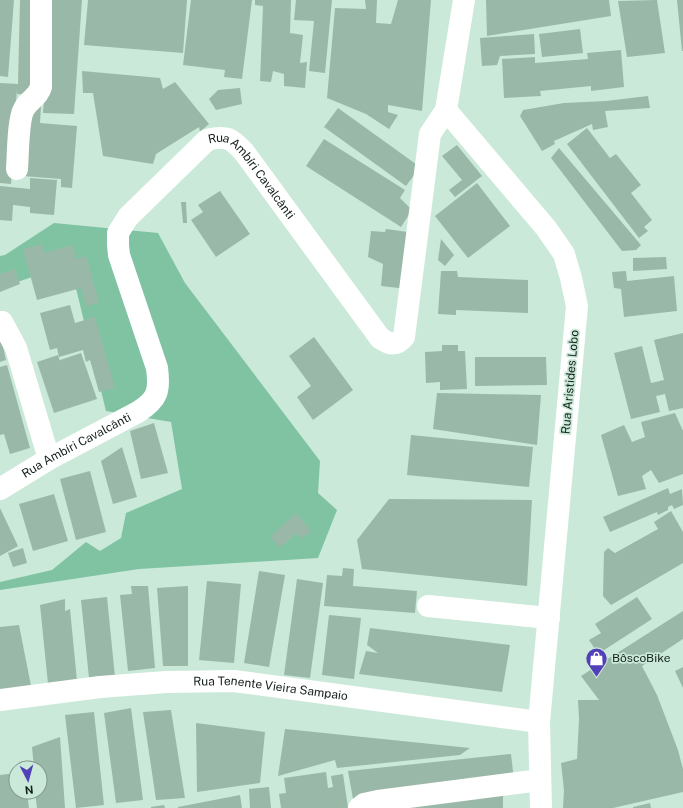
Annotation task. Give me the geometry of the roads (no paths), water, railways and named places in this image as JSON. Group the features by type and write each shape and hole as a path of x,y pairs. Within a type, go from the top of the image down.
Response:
{"street":[{"path":"17,169 21,116 24,107 39,94 41,87 41,0"},
{"path":"446,110 464,0"},
{"name":"Rua Ambíri Cavalcânti","path":"0,489 49,459 138,412 150,404 155,398 159,380 157,368 120,255 118,233 128,217 207,140 218,137 234,141 244,152 380,338 390,344 397,344 404,337 430,134 446,110"},
{"name":"Rua Aristides Lobo","path":"446,110 546,228 564,254 572,278 577,306 539,722 541,808"},
{"path":"0,322 2,322 16,348 49,459"},
{"path":"428,606 549,618"},
{"name":"Rua Tenente Vieira Sampaio","path":"0,700 100,687 166,682 234,681 539,722"},
{"path":"359,808 364,804 378,801 540,780"}],"place":[{"name":"BôscoBike","path":"596,678"}]}
